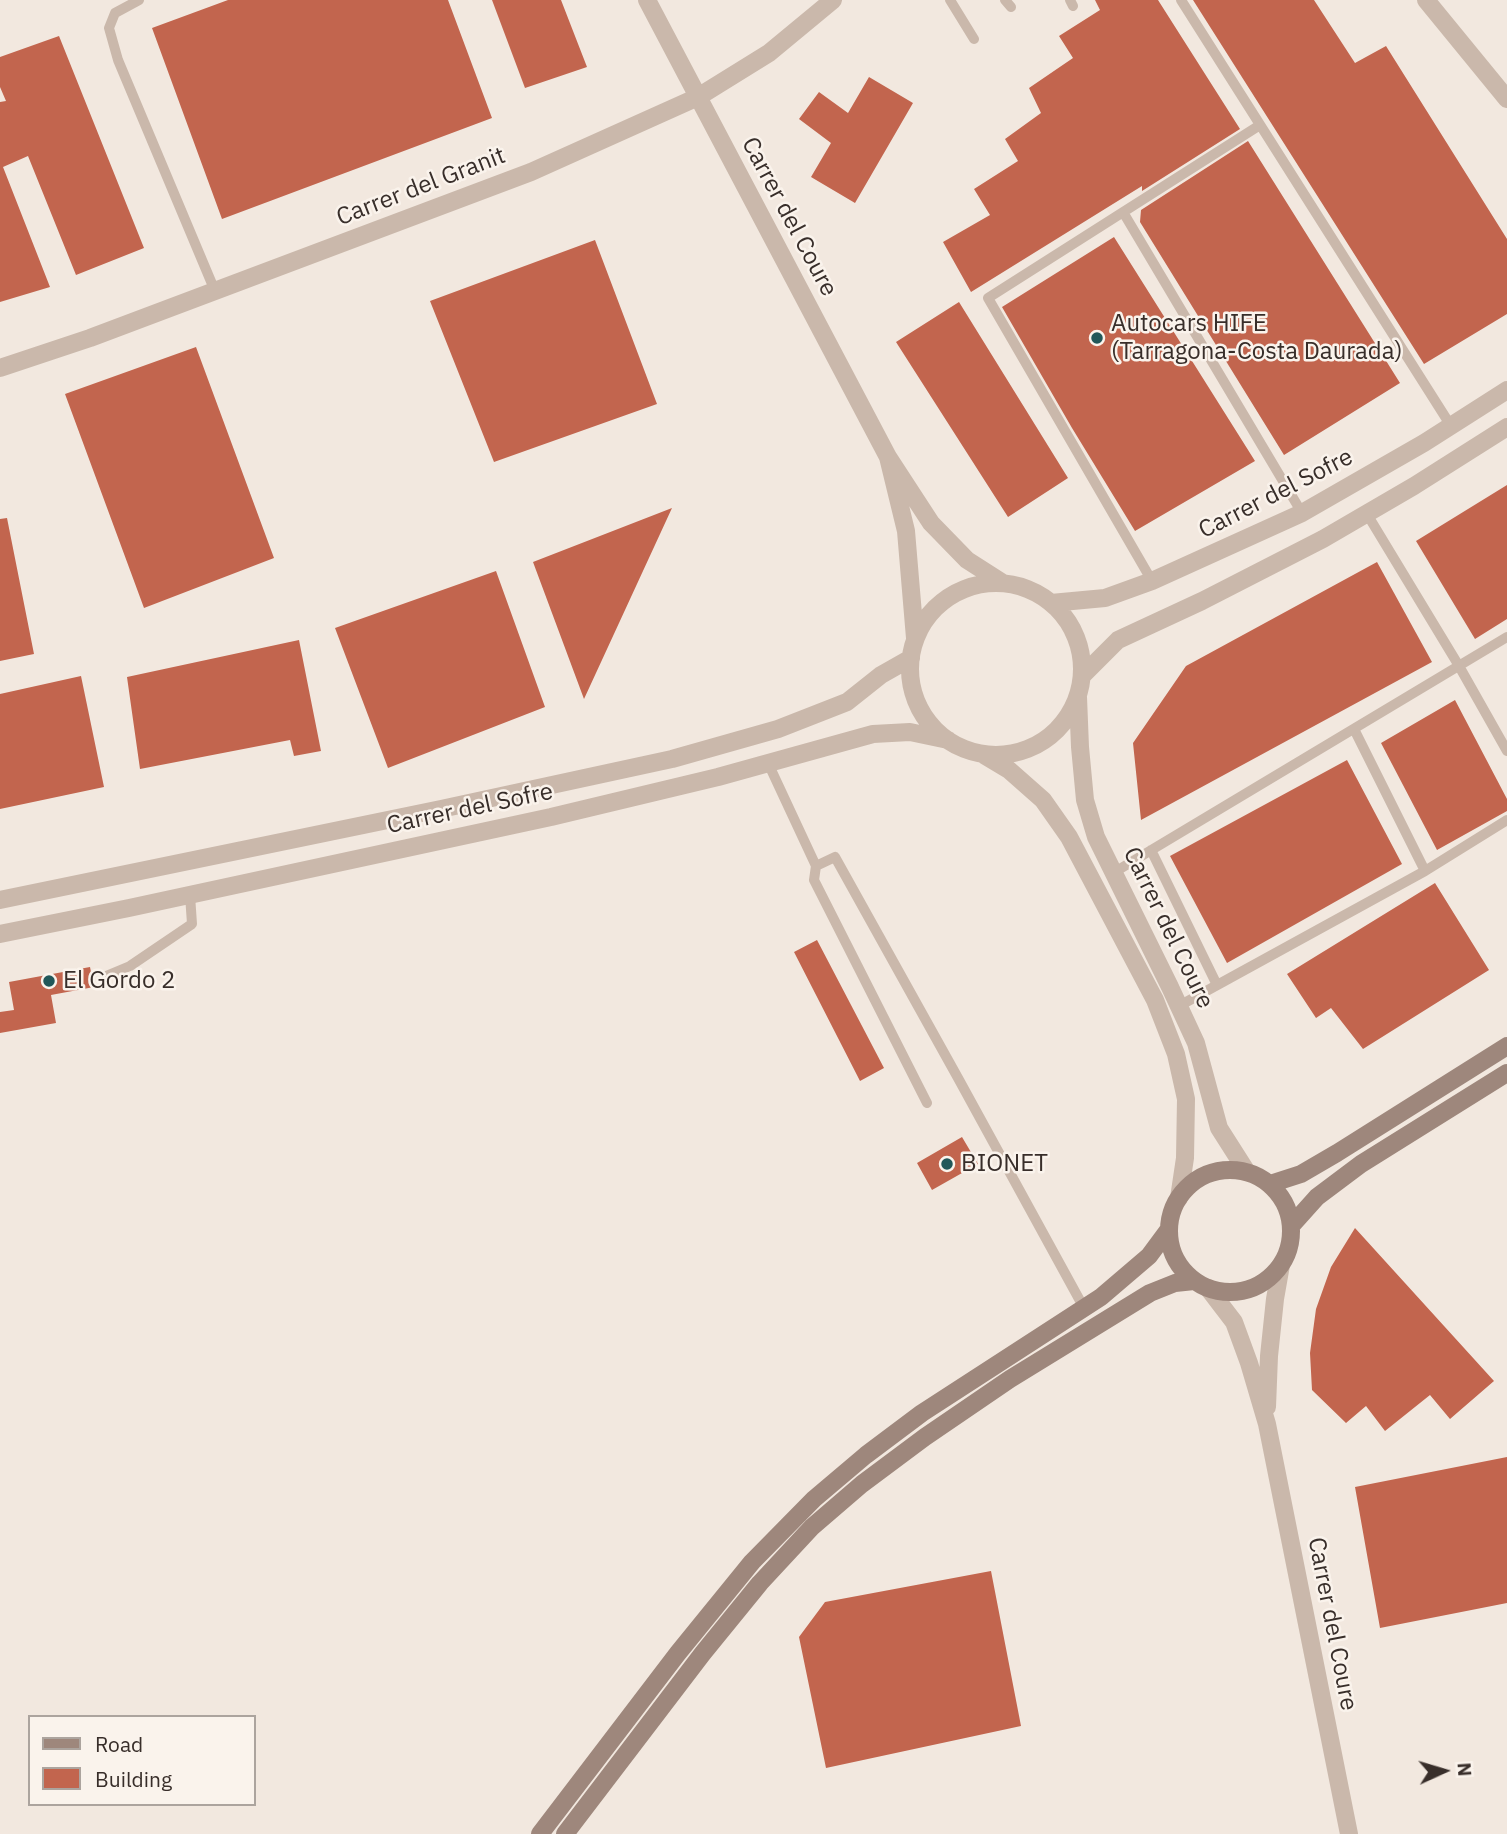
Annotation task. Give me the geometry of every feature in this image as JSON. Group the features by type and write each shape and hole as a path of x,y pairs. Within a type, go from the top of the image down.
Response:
{"main road":[{"path":"1270,1184 1301,1174 1507,1046"},
{"path":"1291,1226 1317,1197 1362,1164 1507,1073"},
{"path":"1217,1171 1247,1172 1270,1184 1283,1200 1291,1226 1290,1242 1281,1265 1264,1283 1235,1293 1222,1292 1201,1284 1184,1271 1176,1260 1170,1243 1172,1212 1179,1198 1200,1178 1217,1171"},
{"path":"540,1834 678,1653 752,1562 804,1508 922,1412 1101,1297 1149,1256 1170,1229"},
{"path":"565,1834 703,1653 760,1583 812,1527 862,1484 925,1437 1010,1380 1150,1293 1175,1283 1201,1284"}],"street":[{"name":"Carrer del Coure","path":"647,0 888,457 930,523 967,560 1003,583"},
{"name":"Carrer del Granit","path":"0,368 90,338 531,172 698,97 769,53 834,0"},
{"path":"1426,0 1507,99"},
{"name":"Carrer del Sofre","path":"1051,603 1105,598 1153,581 1302,513 1507,390"},
{"path":"1082,676 1118,640 1324,539 1507,427"},
{"name":"Carrer del Coure","path":"888,457 906,531 913,651"},
{"path":"988,583 1003,583 1032,590 1051,603 1066,618 1074,632 1082,660 1078,695 1058,729 1033,747 996,755 981,754 964,748 933,728 917,703 912,682 913,651 918,632 936,607 969,587 988,583"},
{"name":"Carrer del Sofre","path":"0,900 672,759 778,729 847,702 913,651"},
{"name":"Carrer del Coure","path":"1078,695 1085,800 1096,837 1196,1043 1219,1128 1247,1172"},
{"name":"Carrer del Sofre","path":"0,934 551,817 718,777 873,734 910,732 948,740"},
{"name":"Carrer del Coure","path":"981,754 1009,770 1043,800 1069,837 1155,1000 1176,1054 1186,1099 1185,1158 1179,1198"},
{"name":"Carrer del Coure","path":"1267,1424 1269,1356 1281,1265"},
{"name":"Carrer del Coure","path":"1201,1284 1234,1322 1267,1424 1349,1834"}],"lane":[{"path":"139,0 115,13 109,28 118,60 215,291"},
{"path":"950,0 974,39"},
{"path":"1181,0 1451,426"},
{"path":"1153,581 988,298 1260,125"},
{"path":"1123,212 1302,513"},
{"path":"1367,514 1507,751"},
{"path":"1114,873 1507,637"},
{"path":"1354,729 1425,870"},
{"path":"768,763 816,866 814,880 927,1103"},
{"path":"1179,1006 1425,870 1507,820"},
{"path":"1151,850 1217,985"},
{"path":"816,866 835,857 1084,1308"},
{"path":"106,976 130,966 192,923 190,895"}],"building":[{"path":"228,0 448,0 492,118 222,219 152,28"},
{"path":"492,0 561,0 587,67 525,88"},
{"path":"1095,0 1158,0 1240,129 1142,191 1142,186 971,292 943,242 990,215 974,189 1018,161 1005,139 1041,113 1029,88 1073,58 1059,36 1100,10"},
{"path":"1193,0 1314,0 1355,63 1386,46 1507,239 1507,314 1424,364"},
{"path":"59,36 144,248 76,275 28,156 3,167 50,287 0,302 0,102 6,101 0,87 0,57"},
{"path":"869,77 913,103 855,203 811,177 831,143 799,119 819,92 848,113"},
{"path":"1248,141 1400,383 1284,455 1140,222 1141,210"},
{"path":"1114,237 1255,461 1135,531 1002,307"},
{"path":"595,240 657,404 494,462 430,301"},
{"path":"959,302 1068,478 1008,517 896,342"},
{"path":"196,347 274,558 144,608 65,394"},
{"path":"1507,485 1507,619 1475,639 1416,541"},
{"path":"672,508 584,699 533,562"},
{"path":"7,518 34,654 0,661 0,519"},
{"path":"1377,562 1432,662 1141,820 1133,743 1186,666"},
{"path":"496,571 545,707 388,768 335,628"},
{"path":"299,640 321,751 294,756 290,740 140,769 127,677"},
{"path":"81,676 104,787 0,809 0,694"},
{"path":"1455,700 1507,799 1507,811 1437,850 1381,743"},
{"path":"1347,760 1402,864 1227,963 1170,856"},
{"path":"1435,883 1489,970 1363,1049 1331,1008 1316,1018 1287,974"},
{"path":"817,940 884,1068 860,1081 794,952"},
{"path":"90,967 94,987 51,995 56,1023 0,1033 0,1012 14,1010 9,982"},
{"name":"BIONET","path":"962,1137 978,1164 932,1190 917,1163"},
{"path":"1355,1228 1494,1381 1450,1419 1430,1395 1385,1431 1366,1406 1346,1423 1312,1390 1310,1353 1316,1309 1331,1267"},
{"path":"1507,1457 1507,1603 1380,1628 1355,1487"},
{"path":"991,1571 1021,1726 826,1768 799,1637 825,1602"}],"place":[{"name":"Autocars HIFE (Tarragona-Costa Daurada)","path":"1097,338"},
{"name":"El Gordo 2","path":"49,981"},
{"name":"BIONET","path":"947,1164"}]}
